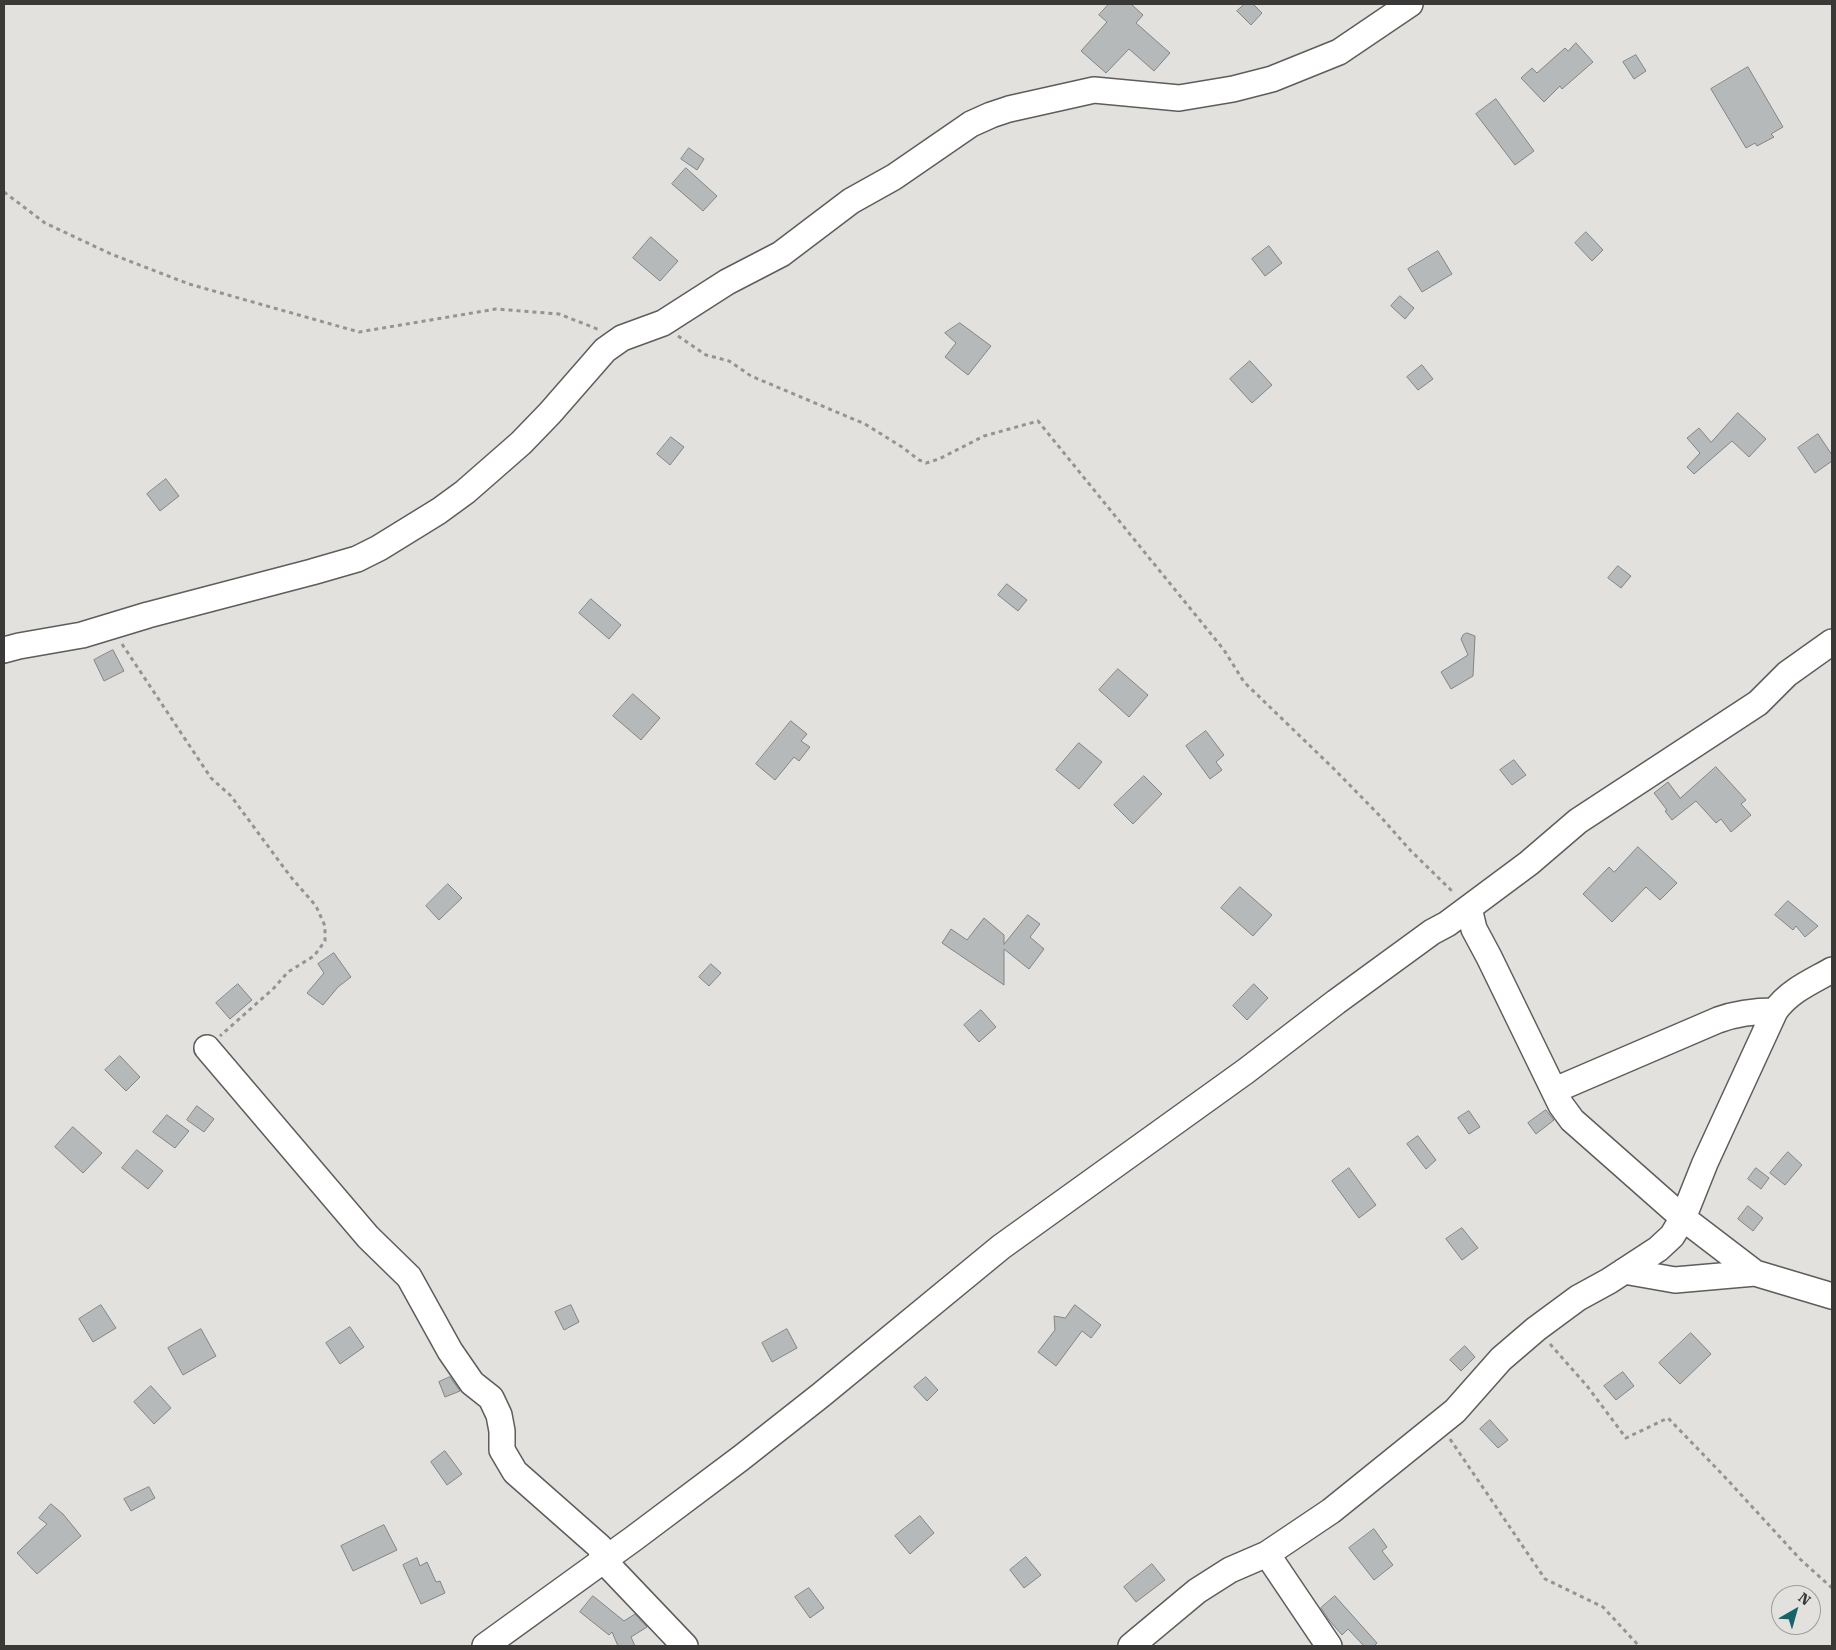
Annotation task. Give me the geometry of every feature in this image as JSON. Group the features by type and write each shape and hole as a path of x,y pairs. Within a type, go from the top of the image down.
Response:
{"street":[{"path":"4,650 82,635 357,559 379,548 439,511 465,492 522,443 605,350 622,338 663,323 726,282 781,254 851,202 894,177 971,124 1009,109 1094,90 1179,98 1233,89 1272,79 1339,52 1410,4"},
{"path":"485,1646 741,1458 1002,1247 1246,1071 1432,932 1447,924 1530,863 1578,821 1758,703 1787,674 1832,642"},
{"path":"1469,908 1474,929 1561,1105 1572,1120 1683,1218 1755,1273 1832,1296"},
{"path":"1131,1646 1197,1592 1230,1570 1267,1554 1331,1511 1455,1411 1501,1359 1536,1328 1578,1298 1658,1248 1672,1236 1683,1218 1705,1163 1775,1011 1781,1002 1796,990 1832,970"},
{"path":"1554,1090 1718,1020 1735,1014 1753,1011 1775,1011"},
{"path":"207,1048 368,1237 409,1277 450,1351 472,1383 491,1398 499,1415 502,1431 502,1450 515,1472 600,1547 604,1560 685,1646"},
{"path":"1624,1271 1675,1280 1755,1273"},
{"path":"1267,1554 1329,1646"}],"path":[{"path":"4,192 46,223 110,254 189,284 359,332 496,309 559,314 622,338"},
{"path":"645,330 678,336 706,355 729,361 751,376 865,424 902,447 918,460 926,463 939,459 984,436 1038,421 1224,650 1244,682 1334,769 1411,851 1469,908"},
{"path":"111,626 211,778 231,796 290,876 316,906 325,926 325,941 314,956 288,972 274,988 207,1048"},
{"path":"1536,1328 1587,1386 1626,1438 1668,1418 1800,1559 1832,1588"},
{"path":"1440,1424 1545,1579 1603,1607 1639,1646"}],"building":[{"path":"1109,4 1131,4 1143,15 1136,23 1170,53 1154,71 1129,49 1106,73 1081,51 1107,22 1099,15"},
{"path":"1245,4 1253,4 1262,13 1251,25 1237,11"},
{"path":"1576,43 1593,62 1562,89 1560,86 1544,102 1521,78 1532,68 1537,73 1565,48 1568,51"},
{"path":"1636,55 1646,71 1634,79 1623,62"},
{"path":"1748,67 1783,127 1771,134 1774,137 1757,146 1755,143 1746,148 1711,89"},
{"path":"1496,99 1534,151 1515,165 1476,114"},
{"path":"689,148 704,159 697,170 681,159"},
{"path":"686,168 717,196 703,211 672,184"},
{"path":"1586,232 1603,250 1592,261 1575,243"},
{"path":"651,237 678,261 660,281 633,258"},
{"path":"1269,246 1282,263 1265,276 1252,259"},
{"path":"1438,251 1452,274 1422,292 1408,269"},
{"path":"1400,296 1414,308 1405,319 1391,306"},
{"path":"960,323 991,346 968,375 945,357 956,343 945,333"},
{"path":"1250,361 1272,385 1252,403 1230,379"},
{"path":"1422,365 1433,379 1418,390 1407,377"},
{"path":"1738,413 1766,439 1749,457 1732,441 1694,474 1687,467 1700,453 1687,438 1699,428 1711,442"},
{"path":"1818,434 1832,455 1832,461 1815,473 1798,448"},
{"path":"671,437 684,447 670,465 657,454"},
{"path":"166,479 179,496 160,511 147,494"},
{"path":"1618,566 1631,576 1621,588 1608,578"},
{"path":"1007,584 1027,600 1018,611 998,595"},
{"path":"591,599 621,625 609,639 579,613"},
{"path":"1467,633 1475,636 1473,676 1451,689 1441,672 1468,655 1461,639"},
{"path":"113,650 124,671 104,681 94,660"},
{"path":"1118,669 1148,695 1129,717 1099,690"},
{"path":"633,694 660,718 641,740 613,716"},
{"path":"791,721 807,734 801,741 810,747 799,761 794,757 775,780 756,764"},
{"path":"1206,731 1224,755 1216,762 1222,770 1210,779 1186,746"},
{"path":"1079,743 1102,762 1079,789 1056,770"},
{"path":"1514,760 1526,775 1512,785 1500,770"},
{"path":"1716,767 1746,800 1741,804 1751,815 1731,832 1721,819 1716,823 1696,801 1672,820 1654,793 1668,782 1680,798"},
{"path":"1144,776 1162,794 1133,824 1114,805"},
{"path":"1638,847 1677,883 1660,900 1646,887 1612,922 1583,894 1609,867 1614,872"},
{"path":"448,884 462,898 439,920 426,906"},
{"path":"1240,887 1272,915 1253,936 1221,908"},
{"path":"1788,901 1818,926 1805,937 1796,926 1793,930 1775,915"},
{"path":"1028,915 1040,924 1030,937 1044,949 1029,969 1004,949 1004,985 942,943 951,929 967,940 984,918 1004,935 1004,944"},
{"path":"334,953 351,977 338,987 323,1005 307,993 324,973 318,964"},
{"path":"711,964 721,973 709,986 699,977"},
{"path":"238,984 252,1000 230,1019 216,1003"},
{"path":"1254,984 1268,998 1247,1020 1233,1006"},
{"path":"981,1010 996,1027 979,1042 964,1025"},
{"path":"120,1056 140,1077 126,1091 105,1070"},
{"path":"197,1106 214,1119 204,1132 187,1120"},
{"path":"1546,1110 1554,1120 1536,1134 1528,1123"},
{"path":"1469,1111 1480,1127 1469,1134 1458,1118"},
{"path":"167,1115 189,1131 175,1148 153,1132"},
{"path":"73,1127 102,1153 83,1173 55,1147"},
{"path":"1418,1136 1436,1160 1426,1169 1407,1144"},
{"path":"137,1150 163,1171 148,1189 122,1168"},
{"path":"1788,1152 1802,1165 1785,1185 1770,1173"},
{"path":"1349,1168 1376,1205 1359,1218 1332,1181"},
{"path":"1756,1168 1769,1178 1761,1189 1748,1179"},
{"path":"1748,1206 1763,1218 1753,1231 1738,1219"},
{"path":"1462,1228 1478,1248 1462,1260 1446,1239"},
{"path":"101,1305 116,1328 93,1342 79,1319"},
{"path":"571,1305 579,1322 564,1330 555,1312"},
{"path":"1075,1305 1101,1325 1091,1338 1082,1331 1056,1366 1038,1352 1055,1330 1054,1316 1065,1318"},
{"path":"350,1327 364,1347 340,1364 326,1343"},
{"path":"201,1329 216,1356 183,1375 168,1348"},
{"path":"787,1329 797,1348 772,1362 762,1343"},
{"path":"1691,1333 1711,1354 1680,1384 1659,1363"},
{"path":"1465,1346 1475,1357 1461,1371 1450,1360"},
{"path":"1623,1372 1634,1386 1616,1400 1604,1386"},
{"path":"450,1377 460,1391 445,1397 439,1382"},
{"path":"926,1377 938,1390 927,1401 914,1387"},
{"path":"151,1386 171,1408 154,1424 134,1402"},
{"path":"1490,1420 1508,1440 1498,1448 1480,1429"},
{"path":"445,1451 462,1474 447,1485 431,1462"},
{"path":"149,1487 155,1498 131,1511 124,1499"},
{"path":"51,1504 63,1514 81,1536 37,1574 17,1553 47,1524 39,1518"},
{"path":"920,1516 934,1533 910,1554 895,1536"},
{"path":"384,1525 397,1550 353,1571 341,1546"},
{"path":"1374,1529 1387,1547 1382,1551 1393,1565 1374,1580 1349,1548"},
{"path":"1026,1557 1041,1575 1024,1588 1010,1570"},
{"path":"417,1558 420,1566 427,1562 436,1582 440,1581 445,1593 421,1604 403,1565"},
{"path":"1152,1564 1165,1580 1136,1602 1124,1587"},
{"path":"809,1588 824,1608 810,1618 795,1597"},
{"path":"593,1596 624,1621 635,1614 647,1627 631,1637 635,1646 618,1646 612,1632 609,1635 580,1612"},
{"path":"1335,1596 1377,1643 1374,1646 1364,1646 1348,1629 1342,1635 1329,1620 1321,1608"}]}
